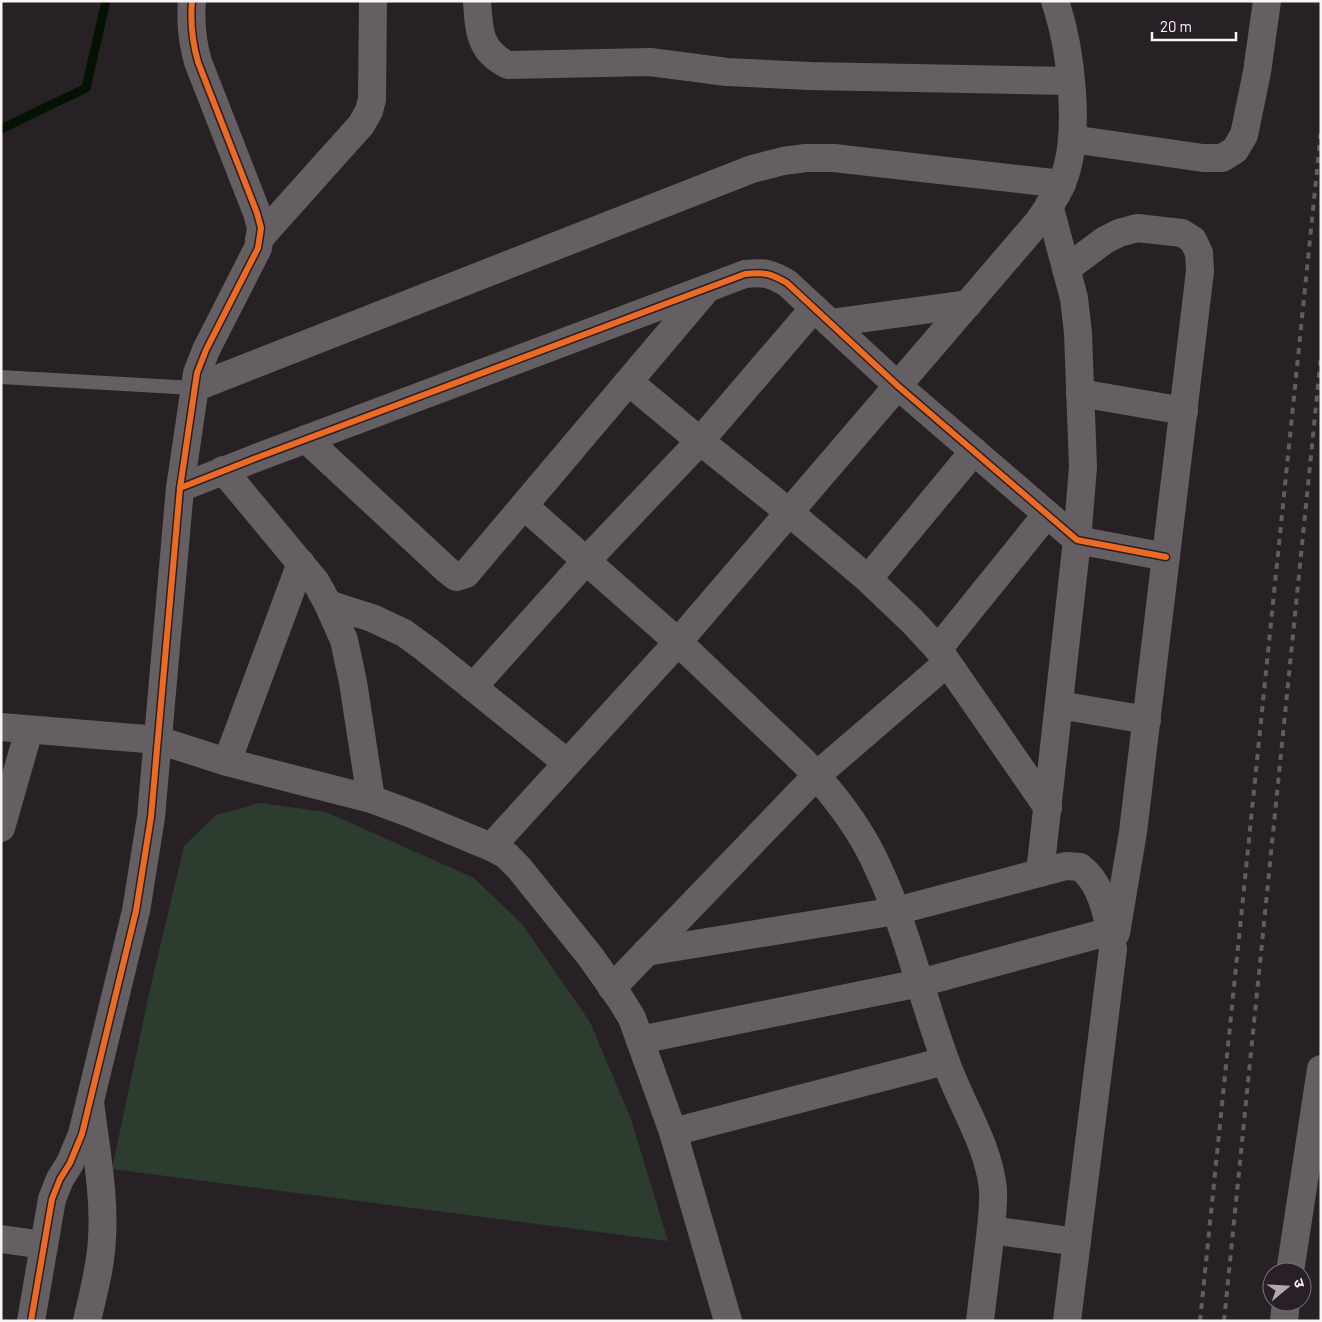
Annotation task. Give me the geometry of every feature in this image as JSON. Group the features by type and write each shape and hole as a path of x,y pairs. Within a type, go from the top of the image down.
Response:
{"street":[{"path":"31,1321 55,1189 70,1163 82,1134 136,911 151,817 180,488 197,373 206,350 258,248 261,228 257,212 198,62 192,41 190,18 192,1"},
{"path":"259,239 360,125 369,110 372,100 372,1"},
{"path":"477,1 479,29 486,46 495,58 508,64 650,62 727,72 810,76 1071,81"},
{"path":"490,847 678,642 1038,222 1056,194 1070,159 1072,139 1071,81 1066,41 1055,1"},
{"path":"1072,139 1203,158 1222,158 1235,150 1244,135 1257,72 1267,1"},
{"path":"194,388 752,169 783,161 806,158 834,158 1056,194"},
{"path":"1040,873 1077,540 1083,467 1078,333 1074,298 1066,269 1056,194"},
{"path":"1066,269 1105,240 1137,228 1182,233 1193,240 1199,253 1200,270 1133,832 1112,940 1067,1321"},
{"path":"180,488 223,470 745,274 765,272 786,283 898,386 1077,540 1166,557"},
{"path":"306,439 456,577 466,574 708,288"},
{"path":"473,687 586,561 822,316 968,304"},
{"path":"629,382 790,513 868,579 912,620 942,656 1048,808"},
{"path":"1080,393 1184,411"},
{"path":"868,579 974,451"},
{"path":"223,470 316,582 328,604 344,640 371,799"},
{"path":"524,506 678,642 817,776 869,848 896,912 945,1062 982,1142 988,1162 993,1213 980,1321"},
{"path":"612,988 817,776 942,656 1047,514"},
{"path":"227,762 301,563"},
{"path":"328,604 372,618 404,633 567,763"},
{"path":"1059,705 1147,720"},
{"path":"1,727 158,740 227,762 371,799 414,814 506,855 519,868 590,956 632,1018 673,1132 728,1321"},
{"path":"1,828 29,730"},
{"path":"646,952 896,912 1066,866 1080,867 1091,878 1102,900 1112,940"},
{"path":"640,1040 920,983 1112,940"},
{"path":"673,1132 945,1062"},
{"path":"1292,1262 1321,1069"},
{"path":"87,1321 98,1269 102,1238 100,1190 90,1100"},
{"path":"50,1321 66,1214 70,1163"},
{"path":"991,1230 1077,1242"},
{"path":"1,1239 44,1245"}],"lane":[{"path":"1,377 194,388"}],"green space":[{"path":"260,803 326,812 474,878 522,924 590,1022 631,1119 668,1241 112,1169 150,989 184,846 216,815"}],"waterway":[{"path":"1,129 86,88 106,1"}],"railway":[{"path":"1200,1321 1321,131"},
{"path":"1224,1321 1321,356"}],"cycle path":[{"path":"31,1321 52,1199 82,1134 136,911 151,817 180,488 197,373 206,350 258,248 261,228 257,213 198,62 192,32 192,1"},
{"path":"180,488 745,274 762,273 787,283 898,386 1077,540 1166,557"}]}
